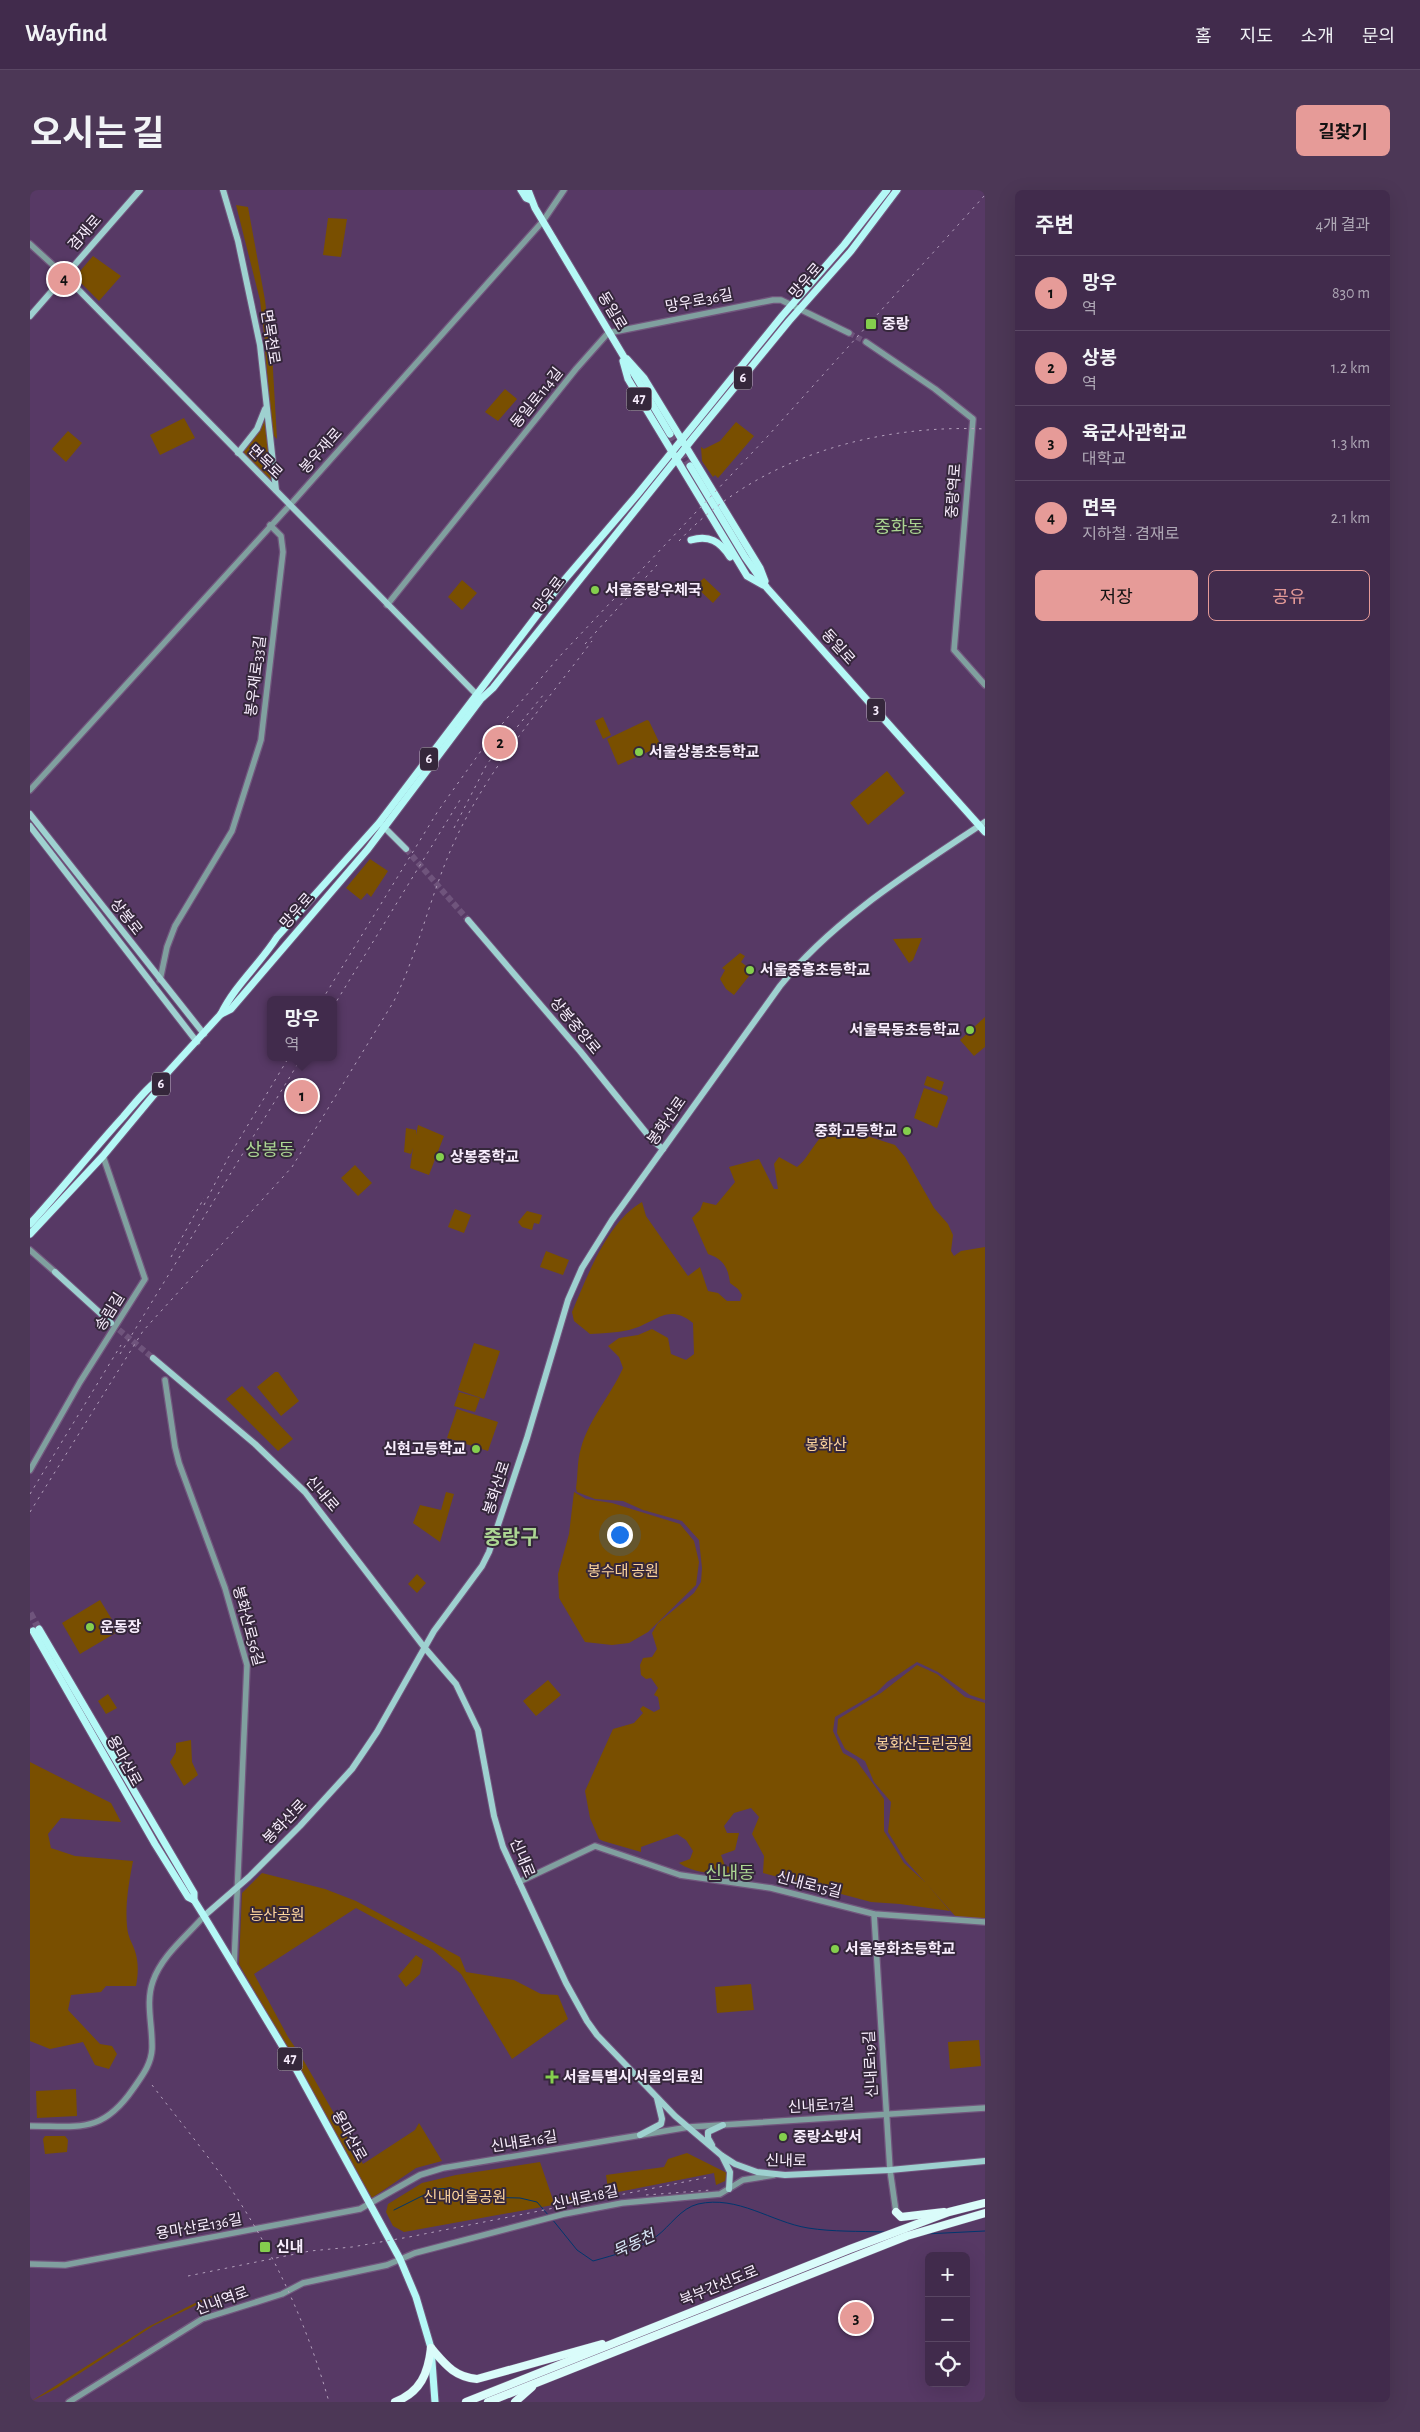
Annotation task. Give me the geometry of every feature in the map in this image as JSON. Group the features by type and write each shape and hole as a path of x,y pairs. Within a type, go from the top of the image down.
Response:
{"highway":[{"name":"북부간선도로","path":"466,2402 850,2248 948,2212 985,2203"},
{"path":"896,2212 900,2217 939,2211 948,2212"},
{"name":"북부간선도로","path":"488,2402 875,2249 941,2224 985,2213"},
{"path":"431,2348 451,2371 465,2378 477,2379 632,2336"},
{"path":"395,2402 416,2388 424,2378 428,2368 431,2348"},
{"path":"514,2402 540,2381"}],"main road":[{"name":"겸재로","path":"30,316 140,190"},
{"name":"면목천로","path":"223,190 238,241 260,344 276,490"},
{"name":"동일로","path":"521,190 526,198 531,200"},
{"name":"동일로","path":"528,190 531,200 543,221 622,354"},
{"name":"망우로","path":"797,308 887,190"},
{"name":"망우로","path":"221,1014 231,1008 341,882 560,585 685,443 780,319 797,308 858,242 897,190"},
{"name":"면목로","path":"65,276 479,697"},
{"path":"622,354 644,378 674,432 685,443 693,465 760,568 767,588"},
{"name":"47","path":"622,354 628,379 674,456"},
{"path":"238,453 257,429 266,406"},
{"path":"664,440 674,437 674,432"},
{"path":"674,456 747,576"},
{"name":"망우로","path":"479,697 493,688 674,456"},
{"path":"684,472 684,466 689,462 693,465"},
{"path":"691,540 705,537 712,539 727,552 739,570 767,588"},
{"name":"동일로","path":"767,588 982,824 985,832"},
{"name":"상봉로","path":"30,814 204,1034"},
{"name":"봉화산로","path":"204,1916 238,1888 300,1826 349,1772 377,1732 424,1646 482,1566 489,1552 527,1438 568,1300 582,1268 612,1220 780,986 804,958 904,877 982,824"},
{"path":"382,825 406,849"},
{"name":"망우로","path":"30,1224 155,1081 168,1072 204,1034 221,1014 244,980 266,955 277,938 324,882 382,825"},
{"name":"상봉로","path":"30,826 159,990 197,1042"},
{"name":"상봉중앙로","path":"468,920 580,1051 652,1140 663,1149"},
{"path":"159,990 160,980"},
{"name":"망우로","path":"30,1234 103,1156 157,1091 168,1072"},
{"path":"55,1272 111,1323"},
{"name":"신내로","path":"153,1358 255,1444 305,1492 424,1646 456,1684 478,1730 494,1816 502,1847 566,1983 587,2021 657,2097 689,2128 721,2155 750,2170 776,2175 890,2170 985,2161"},
{"name":"용마산로","path":"36,1630 194,1893 194,1900 295,2067 400,2259 416,2297 431,2348 435,2402"},
{"path":"640,2136 661,2124 662,2119 657,2097"},
{"path":"714,2148 708,2139 708,2132 723,2125"},
{"path":"721,2155 730,2172 729,2190"}],"street":[{"name":"봉우재로","path":"30,790 290,505 543,221 564,190"},
{"name":"면목로","path":"30,244 65,276"},
{"name":"망우로36길","path":"608,332 773,300 781,300 797,308"},
{"path":"797,308 849,333"},
{"name":"동일로114길","path":"387,605 608,332"},
{"name":"중랑역로","path":"866,342 935,389 973,419 954,650 985,685"},
{"name":"봉우재로33길","path":"160,980 167,947 174,926 232,831 261,740 284,552 281,536 270,526"},
{"name":"송림길","path":"30,1470 80,1382 145,1279 103,1156"},
{"path":"30,1250 55,1272"},
{"name":"봉화산로56길","path":"165,1380 174,1447 224,1588 247,1665 234,1966"},
{"name":"신내로15길","path":"519,1882 594,1846 680,1875 771,1888 874,1914 985,1922"},
{"name":"신내로19길","path":"874,1914 890,2170 896,2212"},
{"name":"봉화산로","path":"30,2126 86,2126 109,2116 125,2100 149,2065 152,2049 150,1992 157,1970 204,1916"},
{"name":"신내로17길","path":"689,2128 985,2108"},
{"name":"신내로16길","path":"371,2205 424,2172 689,2128"},
{"name":"신내로18길","path":"400,2259 415,2253 564,2214 638,2200 720,2194 743,2180 776,2175"},
{"name":"용마산로136길","path":"30,2264 65,2265 289,2224 371,2205"},
{"name":"신내역로","path":"69,2402 202,2319 282,2294 303,2283 387,2265 400,2259"}],"green space":[{"path":"236,205 248,207 265,300 270,341 265,342 260,300"},
{"path":"328,218 347,219 341,257 323,255"},
{"path":"93,256 121,276 99,301 75,277"},
{"path":"265,351 272,353 277,439 273,435"},
{"path":"505,389 517,399 498,421 485,412"},
{"path":"266,406 276,490 238,453 254,434"},
{"path":"184,418 195,438 160,455 150,435"},
{"path":"736,422 754,436 718,478 715,475 713,477 702,461 701,447 704,449 720,441"},
{"path":"68,431 82,443 66,462 52,449"},
{"path":"704,578 721,594 713,603 695,586"},
{"path":"462,580 477,593 462,610 448,597"},
{"path":"603,717 611,735 603,739 595,721"},
{"path":"647,720 660,744 659,747 618,765 607,739"},
{"path":"887,771 905,793 868,825 850,803"},
{"path":"370,859 388,871 371,897 367,893 361,900 346,888"},
{"path":"922,938 913,960 909,963 893,939"},
{"path":"740,953 745,956 741,962 753,971 734,995 726,989 720,979 725,970 722,968"},
{"path":"985,1017 985,1047 974,1056 960,1040"},
{"path":"927,1076 944,1082 941,1091 924,1085"},
{"path":"924,1088 948,1098 937,1128 914,1118"},
{"name":"봉화산","path":"860,1124 865,1127 864,1135 895,1145 905,1157 934,1208 948,1224 953,1235 951,1251 954,1256 961,1251 985,1247 985,1700 970,1695 938,1672 917,1662 887,1682 876,1693 835,1717 833,1731 843,1753 856,1760 884,1799 884,1831 904,1863 925,1882 906,1861 888,1832 891,1802 874,1782 865,1761 845,1749 837,1733 838,1719 881,1693 917,1665 937,1674 965,1697 985,1703 985,1921 956,1917 926,1883 950,1911 871,1902 763,1873 764,1856 752,1834 759,1817 751,1808 734,1813 724,1826 727,1833 739,1833 735,1850 721,1855 725,1866 737,1868 739,1874 700,1872 679,1863 690,1859 693,1851 686,1840 677,1834 641,1847 641,1852 603,1841 599,1839 590,1818 585,1791 613,1729 634,1723 643,1713 640,1709 643,1706 654,1712 660,1709 658,1697 654,1695 658,1688 651,1678 646,1679 641,1675 640,1665 643,1658 652,1657 657,1649 652,1633 658,1623 694,1593 701,1582 702,1568 699,1540 682,1521 643,1510 623,1501 595,1499 577,1492 576,1488 579,1457 585,1437 623,1368 619,1357 608,1346 619,1338 638,1335 652,1329 668,1338 671,1354 686,1360 694,1354 693,1323 676,1314 668,1314 629,1330 590,1334 574,1321 572,1312 608,1236 630,1211 642,1202 646,1216 688,1276 700,1267 708,1291 718,1293 727,1301 740,1301 742,1295 730,1283 724,1264 708,1254 692,1218 700,1210 703,1202 716,1205 735,1182 729,1167 759,1159 774,1189 778,1189 774,1164 779,1157 797,1167 824,1135 830,1132 838,1132 848,1135"},
{"path":"418,1125 444,1136 429,1175 410,1168 413,1148 411,1154 404,1152 406,1128 416,1130 416,1135"},
{"path":"355,1165 372,1183 358,1196 341,1178"},
{"path":"455,1209 471,1215 464,1233 448,1227"},
{"path":"527,1211 542,1215 539,1224 534,1223 532,1230 522,1227 518,1222"},
{"path":"546,1251 569,1260 563,1275 540,1267"},
{"path":"474,1343 500,1351 484,1399 458,1390"},
{"path":"275,1372 278,1372 299,1401 281,1416 257,1387"},
{"path":"242,1386 293,1439 278,1451 226,1399"},
{"path":"459,1392 480,1398 475,1412 454,1406"},
{"path":"457,1409 498,1422 488,1451 447,1438"},
{"path":"446,1492 454,1494 440,1542 413,1523 420,1505 441,1510"},
{"name":"봉수대 공원","path":"574,1492 586,1499 612,1503 680,1524 694,1541 699,1562 696,1585 648,1632 629,1643 612,1645 585,1642 559,1598 558,1574 569,1534"},
{"path":"417,1574 426,1583 417,1593 408,1584"},
{"name":"운동장","path":"100,1600 119,1631 80,1654 62,1623"},
{"path":"548,1680 561,1695 536,1716 523,1701"},
{"path":"108,1694 117,1708 106,1714 98,1701"},
{"path":"191,1740 192,1762 198,1775 184,1786 170,1762 176,1752 176,1743"},
{"path":"30,1762 111,1803 121,1822 61,1818 48,1834 51,1848 75,1856 133,1861 128,1893 127,1926 137,1960 136,1986 106,1986 101,1992 71,1995 68,2010 100,2044 112,2046 117,2054 109,2069 95,2065 83,2042 50,2049 30,2041"},
{"name":"능산공원","path":"262,1873 325,1889 356,1901 460,1957 466,1972 514,1980 541,1994 558,1995 568,2019 512,2059 461,1974 433,1950 356,1908 254,1974 288,2037 301,2056 363,2164 415,2130 419,2123 442,2161 416,2168 372,2198 239,1964 242,1893"},
{"path":"416,1955 423,1960 420,1974 406,1987 398,1976"},
{"path":"751,1984 754,2010 717,2013 715,1987"},
{"path":"979,2040 981,2066 950,2069 948,2042"},
{"path":"76,2089 77,2116 37,2118 36,2091"},
{"path":"45,2136 65,2136 68,2140 67,2152 45,2154 43,2139"},
{"name":"신내어울공원","path":"687,2153 727,2173 725,2181 716,2185 714,2173 404,2232 393,2226 386,2212 388,2204 422,2183 456,2175 540,2162 553,2200 608,2189 606,2175 664,2167 668,2159"},
{"path":"225,2291 153,2326 57,2388 30,2402 148,2327 201,2300"}],"waterway":[{"name":"묵동천","path":"394,2210 436,2189 451,2188 478,2197 520,2198 537,2202 549,2216"},
{"name":"묵동천","path":"552,2219 577,2250 593,2261 642,2245 662,2232 686,2209 698,2204 713,2202 741,2206 794,2225 808,2228 836,2231 884,2232"},
{"name":"묵동천","path":"925,2234 985,2231"}],"tunnel":[{"path":"849,333 866,342"},
{"path":"670,434 690,466"},
{"path":"406,849 468,920"},
{"path":"112,1324 153,1358"},
{"path":"30,1613 39,1629"}],"railway":[{"path":"324,996 438,811 491,737 559,657 767,437 985,195"},
{"path":"679,541 710,512 744,488 781,468 820,452 860,440 902,433 943,429 985,429"},
{"path":"585,644 657,565"},
{"path":"30,1512 143,1331 292,1167 394,1001 404,979 443,868 476,800 523,730 592,641"},
{"path":"454,828 487,764 544,694"},
{"path":"337,1000 460,800"},
{"path":"204,1205 228,1158 287,1061"},
{"path":"120,1354 300,1061"},
{"path":"171,1257 204,1198"},
{"path":"30,1494 121,1345"},
{"path":"152,2085 208,2157 254,2225 292,2298 312,2349 329,2402"},
{"path":"188,2276 310,2251 352,2247 409,2237 709,2177"},
{"path":"646,2195 711,2190"}],"place":[{"name":"면목","path":"64,279"},
{"name":"중랑","path":"871,324"},
{"name":"서울중랑우체국","path":"595,590"},
{"name":"상봉","path":"500,743"},
{"name":"서울상봉초등학교","path":"639,752"},
{"name":"서울중흥초등학교","path":"750,970"},
{"name":"서울묵동초등학교","path":"970,1030"},
{"name":"망우","path":"302,1096"},
{"name":"중화고등학교","path":"907,1131"},
{"name":"상봉중학교","path":"440,1157"},
{"name":"신현고등학교","path":"476,1449"},
{"name":"운동장","path":"90,1627"},
{"name":"서울봉화초등학교","path":"835,1949"},
{"name":"서울특별시 서울의료원","path":"552,2077"},
{"name":"중랑소방서","path":"783,2137"},
{"name":"신내","path":"265,2247"},
{"name":"육군사관학교","path":"856,2318"}],"district":[{"name":"중화동","path":"899,528"},
{"name":"상봉동","path":"270,1151"},
{"name":"중랑구","path":"511,1538"},
{"name":"신내동","path":"730,1874"}],"park label":[{"name":"봉화산근린공원","path":"924,1744"}]}
